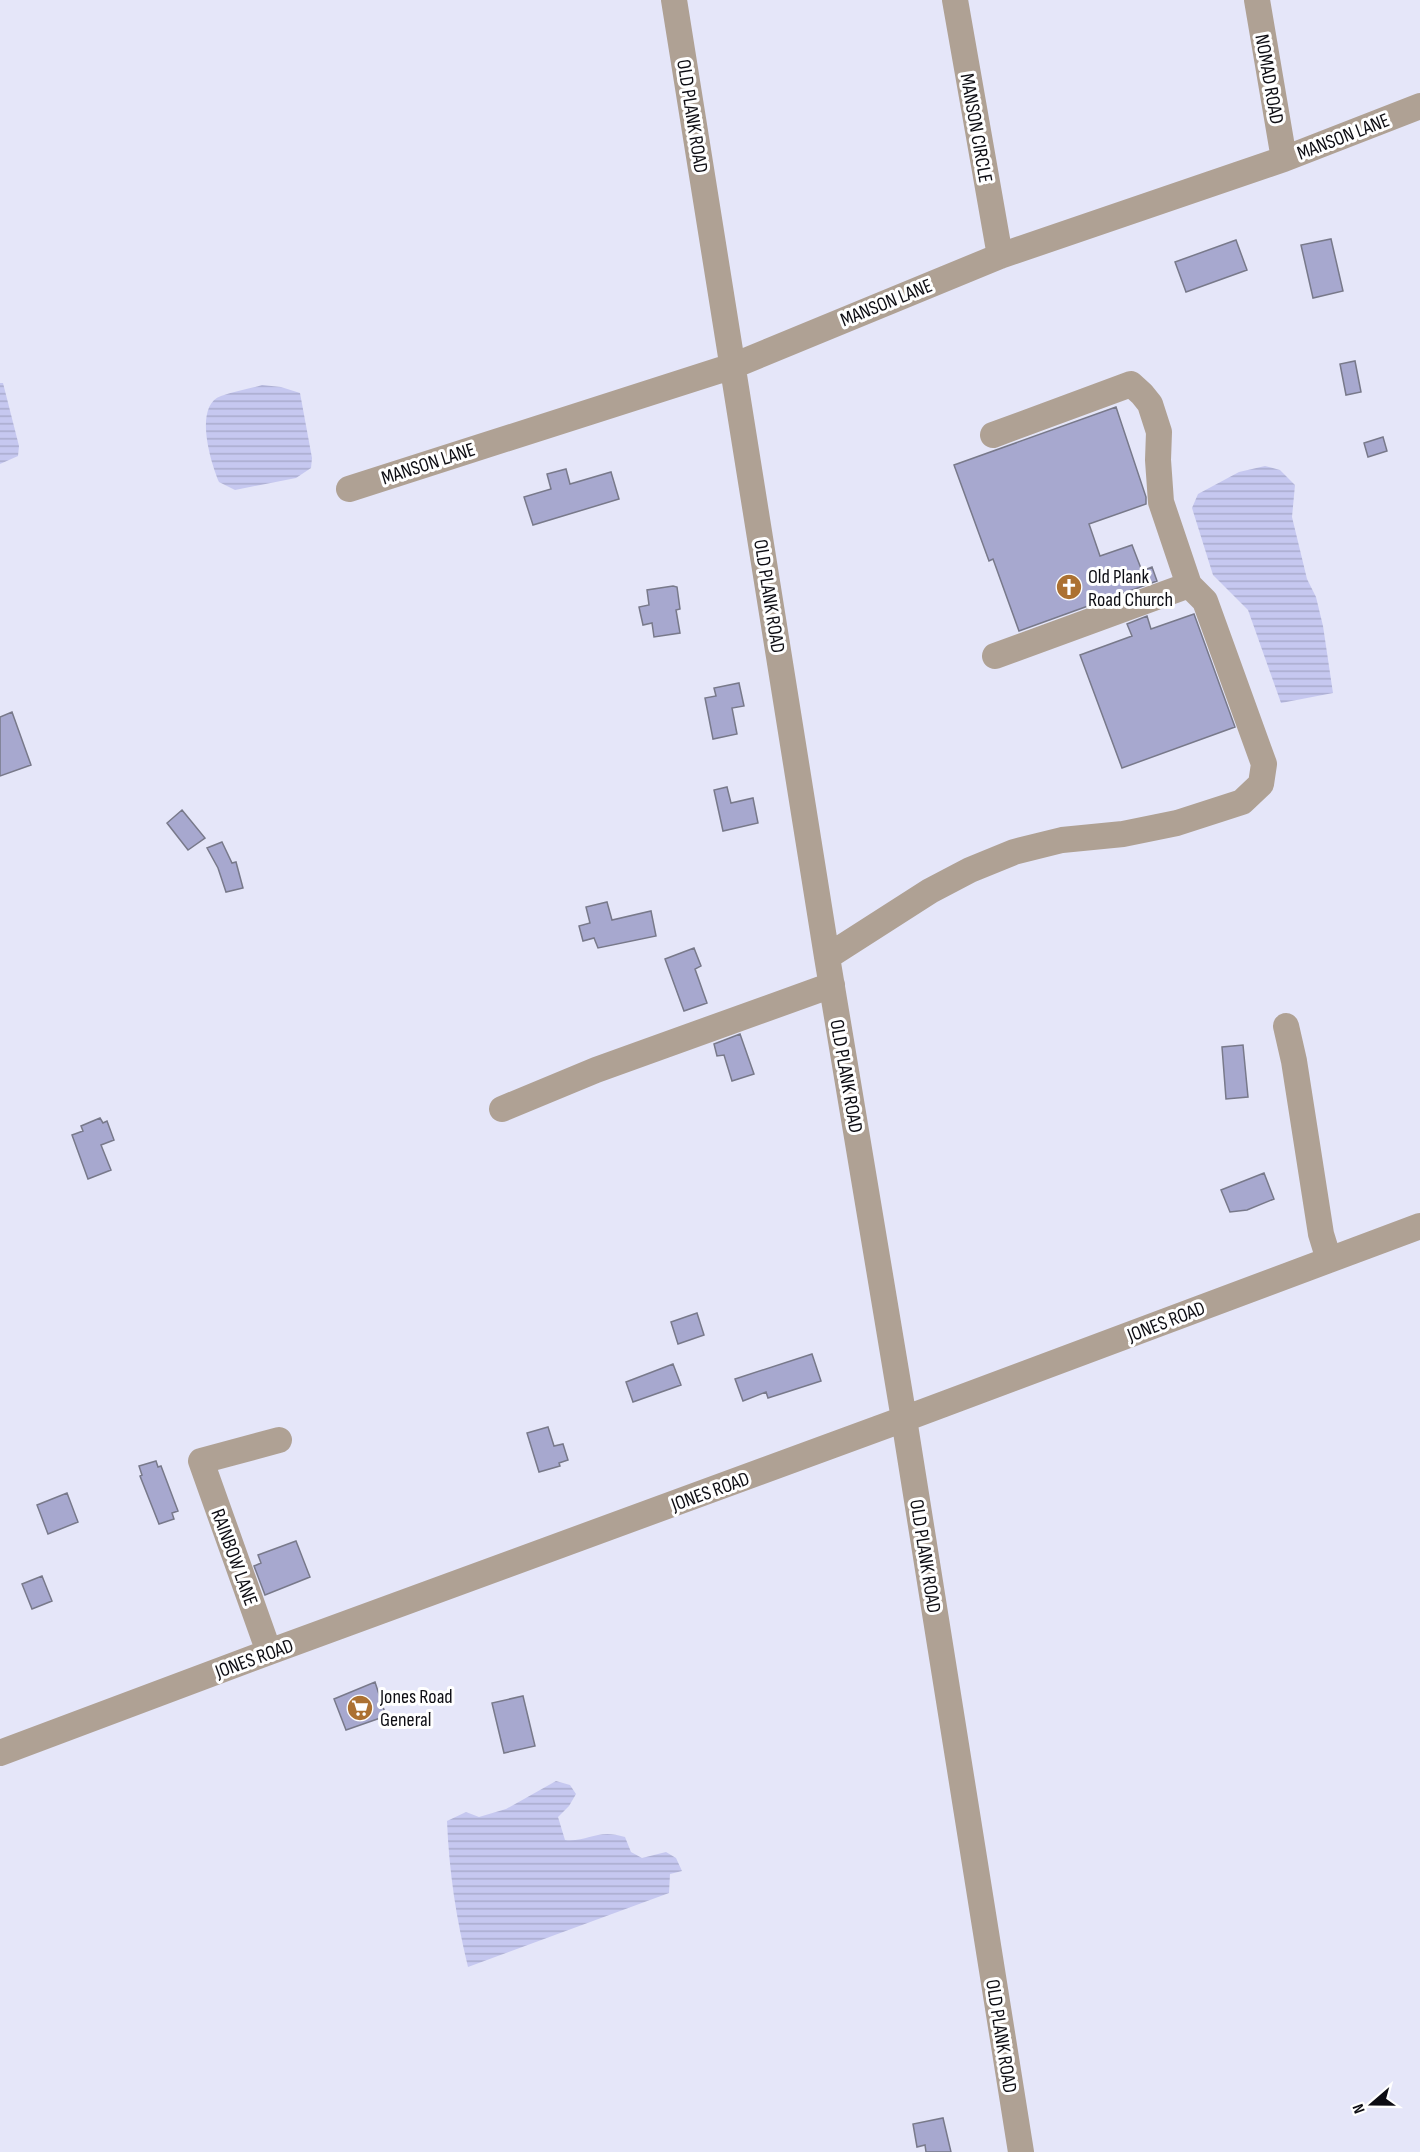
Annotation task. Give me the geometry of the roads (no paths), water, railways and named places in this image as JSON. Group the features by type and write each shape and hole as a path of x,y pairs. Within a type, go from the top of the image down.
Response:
{"street":[{"name":"OLD PLANK ROAD","path":"674,0 1021,2152"},
{"name":"MANSON CIRCLE","path":"955,0 1000,256"},
{"name":"NOMAD ROAD","path":"1257,0 1284,159"},
{"name":"MANSON LANE","path":"349,489 733,366 1000,256 1284,159 1420,106"},
{"path":"827,957 930,891 970,870 1014,852 1062,840 1123,834 1178,823 1242,802 1262,784 1264,764 1205,601 1189,585 1161,502 1159,432 1150,404 1131,384 993,435"},
{"path":"995,656 1189,585"},
{"path":"502,1109 596,1070 832,985"},
{"path":"1286,1026 1296,1073 1321,1234 1329,1260"},
{"name":"JONES ROAD","path":"0,1754 269,1652 904,1419 1420,1226"},
{"name":"RAINBOW LANE","path":"269,1652 201,1461 279,1440"}],"water":[{"path":"0,383 3,383 19,446 18,456 0,464"},
{"path":"262,385 281,387 300,393 312,458 311,468 296,478 235,490 219,482 206,436 208,411 213,402 221,396"},
{"path":"1265,466 1280,470 1295,485 1292,517 1307,579 1316,597 1323,626 1333,693 1281,703 1248,610 1213,575 1192,508 1198,494 1239,472"},
{"path":"556,1781 570,1785 576,1794 569,1806 558,1817 565,1840 607,1834 625,1837 631,1852 642,1858 666,1852 676,1858 682,1871 670,1874 669,1893 468,1967 454,1894 447,1821 466,1812 479,1817 506,1809"}],"place":[{"name":"Old Plank Road Church","path":"1069,587"},
{"name":"Jones Road General","path":"360,1708"}]}
